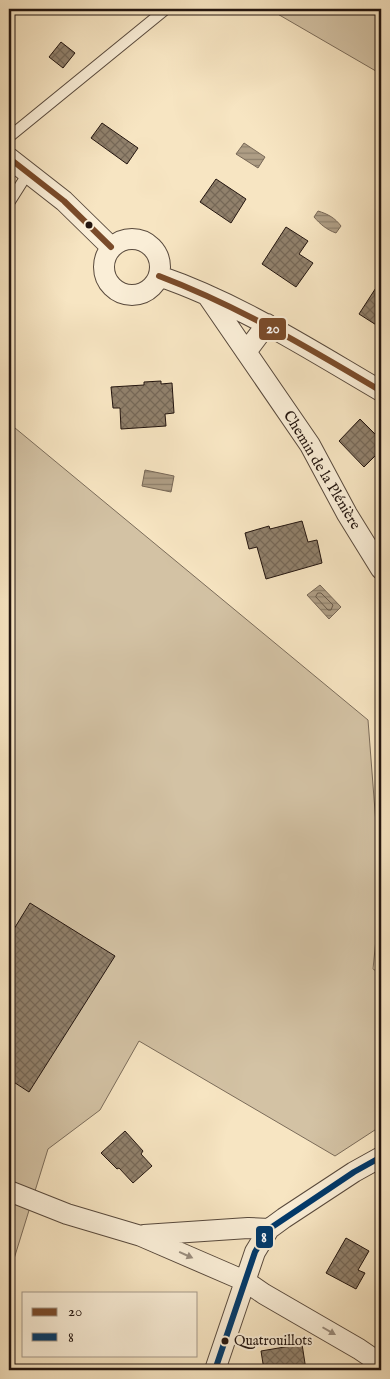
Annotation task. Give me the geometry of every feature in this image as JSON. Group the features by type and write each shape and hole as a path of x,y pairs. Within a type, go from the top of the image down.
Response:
{"street":[{"path":"9,158 64,201 111,247"},
{"path":"128,238 138,238 154,248 161,266 155,284 140,294 131,295 122,293 114,288 108,282 104,273 106,255 111,247 119,241 128,238"},
{"path":"159,276 188,286 267,324 381,391"},
{"name":"Chemin de la Plénière","path":"206,295 310,445 347,514 381,569"},
{"path":"246,352 267,324"},
{"path":"215,1370 255,1252 269,1230 354,1172 381,1157"},
{"path":"9,1191 67,1214 141,1236 244,1281 381,1364"},
{"path":"141,1236 248,1228 269,1230"}],"lane":[{"path":"9,137 166,9"},
{"path":"9,203 28,173"}],"shaded area":[{"path":"269,9 381,9 381,74"},
{"path":"9,423 368,720 381,889 373,969 381,974 381,1126 335,1156 139,1041 100,1110 48,1149 9,1275"}],"water":[{"path":"244,143 265,157 258,168 236,154"},
{"path":"318,211 325,213 339,223 341,226 336,233 314,217"},
{"path":"145,470 174,476 171,492 142,486"},
{"path":"320,585 341,607 329,619 307,595"}],"building":[{"path":"61,42 75,53 63,68 49,57"},
{"path":"102,123 138,148 127,164 91,138"},
{"path":"216,179 246,199 231,223 200,202"},
{"path":"286,227 308,241 299,254 313,263 296,287 262,264"},
{"path":"381,280 381,328 359,314"},
{"path":"161,381 161,384 172,383 174,413 165,414 166,426 121,429 120,408 113,408 111,387 144,385 144,382"},
{"path":"360,419 381,440 381,450 364,467 339,441"},
{"path":"302,521 308,542 317,540 322,563 266,579 257,547 249,549 245,533 269,526 270,529"},
{"path":"30,903 115,956 29,1092 9,1079 9,937"},
{"path":"125,1131 143,1151 141,1154 152,1166 133,1183 101,1153"},
{"path":"346,1238 369,1251 358,1270 365,1273 356,1289 326,1273"},
{"path":"302,1344 306,1370 264,1370 261,1351"}],"transit line":[{"name":"20","path":"9,158 64,201 111,247"},
{"name":"20","path":"159,276 245,314 381,391"},
{"name":"8","path":"215,1370 255,1252 269,1229 354,1172 381,1157"}],"place":[{"name":"Quatrouillots","path":"225,1341"}]}
